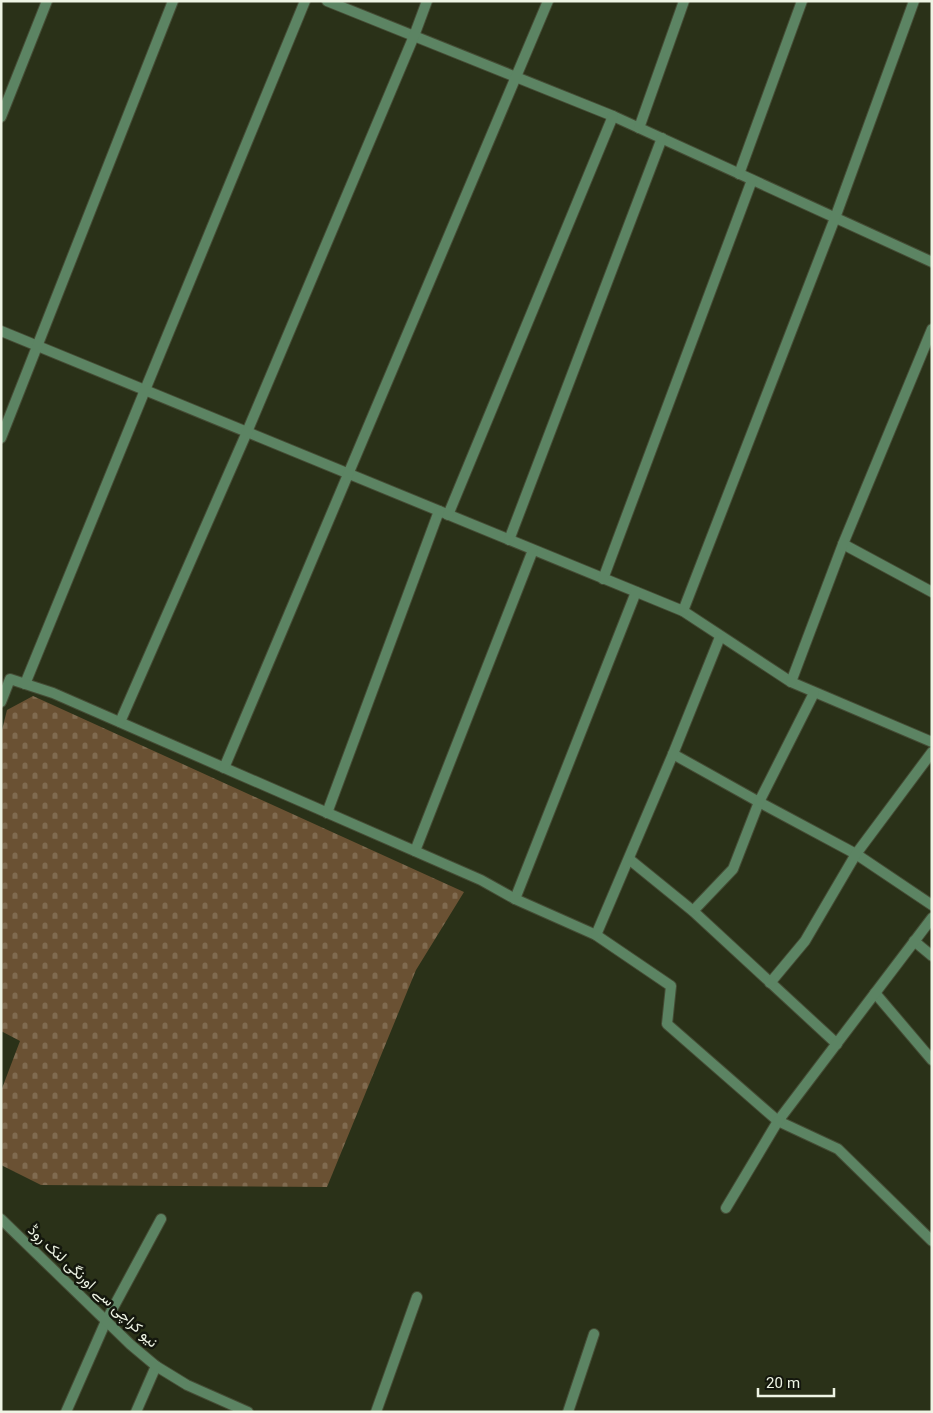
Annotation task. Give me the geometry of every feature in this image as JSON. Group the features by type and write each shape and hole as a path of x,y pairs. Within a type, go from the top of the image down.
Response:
{"street":[{"path":"1,117 47,1"},
{"path":"1,438 173,1"},
{"path":"26,684 305,1"},
{"path":"327,1 613,116 932,262"},
{"path":"120,722 247,432 427,1"},
{"path":"224,768 548,1"},
{"path":"640,128 684,1"},
{"path":"739,174 802,1"},
{"path":"683,611 835,218 914,1"},
{"path":"327,812 444,513 613,116"},
{"path":"509,540 662,138"},
{"path":"603,579 752,180"},
{"path":"791,682 843,544 932,329"},
{"path":"1,330 683,611 791,682 932,742"},
{"path":"843,544 931,590"},
{"path":"415,851 533,550"},
{"path":"515,899 636,592"},
{"path":"596,935 673,754 720,637"},
{"path":"1,702 10,679 53,693 481,880 515,899 596,935 671,986 668,1024 778,1121 838,1149 932,1241"},
{"path":"693,911 733,869 759,802 814,693"},
{"path":"770,983 805,941 856,854 932,752"},
{"path":"673,754 856,854 932,905"},
{"path":"629,859 693,911 837,1044"},
{"path":"726,1208 778,1121 932,918"},
{"path":"914,941 932,956"},
{"path":"875,993 932,1060"},
{"name":"نیو کراچی سے اورنگی لنک روڈ","path":"1,1219 106,1322 156,1366 232,1409 248,1412"},
{"path":"66,1412 106,1322 161,1219"},
{"path":"376,1412 417,1297"},
{"path":"568,1412 594,1334"},
{"path":"136,1412 156,1366"}],"green space":[{"path":"33,696 464,892 416,970 327,1187 41,1185 1,1165 1,1091 20,1041 1,1031 1,734 7,710"}]}
